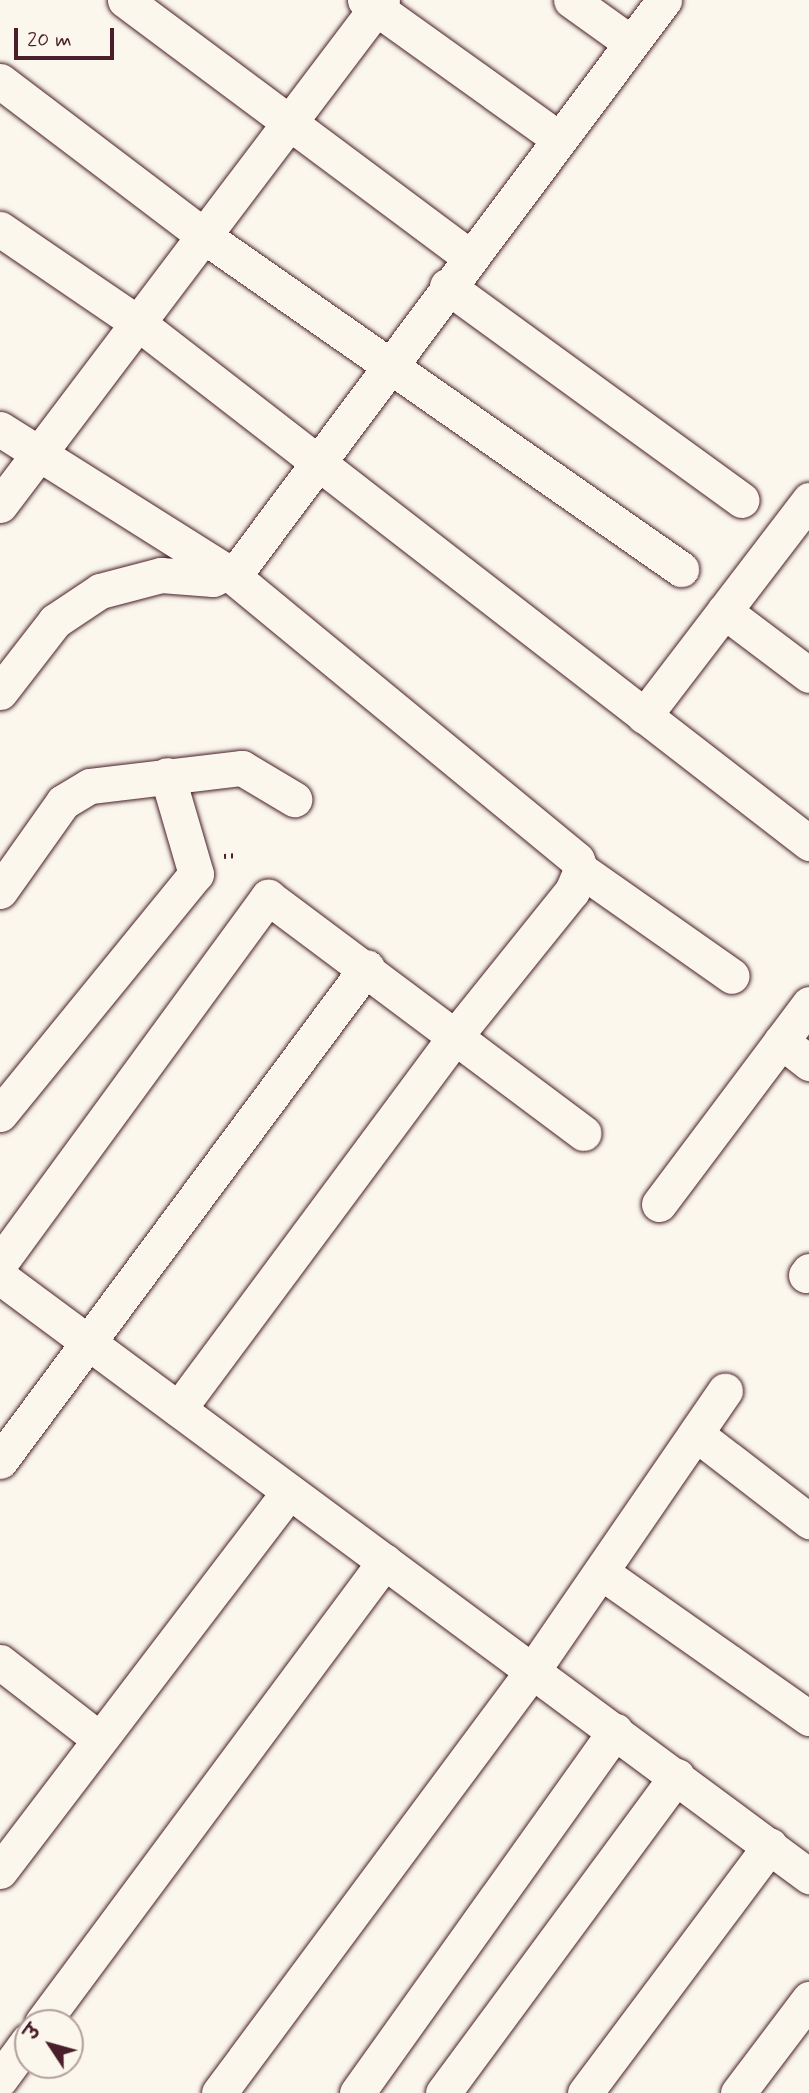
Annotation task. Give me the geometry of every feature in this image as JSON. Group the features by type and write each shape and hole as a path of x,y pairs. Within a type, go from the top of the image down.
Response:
{"street":[{"path":"125,0 469,256"},
{"path":"571,0 631,43"},
{"path":"0,692 55,621 100,591 161,575 213,579 229,573 255,550 392,368 469,256 664,0"},
{"path":"0,505 289,123 375,3 559,139"},
{"path":"0,81 204,236 681,569"},
{"path":"0,229 138,323 319,467 809,844"},
{"path":"447,286 742,500"},
{"path":"0,429 229,573 577,860 581,870 732,976"},
{"path":"645,716 724,611 806,510"},
{"path":"724,611 809,676"},
{"path":"0,891 75,793 167,775 242,768 294,799"},
{"path":"0,1114 196,874 167,775"},
{"path":"178,1409 457,1034 572,891 581,870"},
{"path":"0,1263 268,897 457,1034 583,1133"},
{"path":"0,1461 367,967"},
{"path":"659,1204 809,1004"},
{"path":"781,1041 809,1063"},
{"path":"0,1277 809,1876"},
{"path":"219,2093 533,1671 726,1391"},
{"path":"696,1434 809,1521"},
{"path":"0,1871 98,1738 289,1491"},
{"path":"52,2009 384,1561"},
{"path":"601,1572 809,1718"},
{"path":"0,1662 98,1738"},
{"path":"357,2093 615,1731"},
{"path":"443,2093 677,1776"},
{"path":"585,2093 770,1846"},
{"path":"738,2093 809,1999"},
{"path":"0,2079 14,2060"}]}
